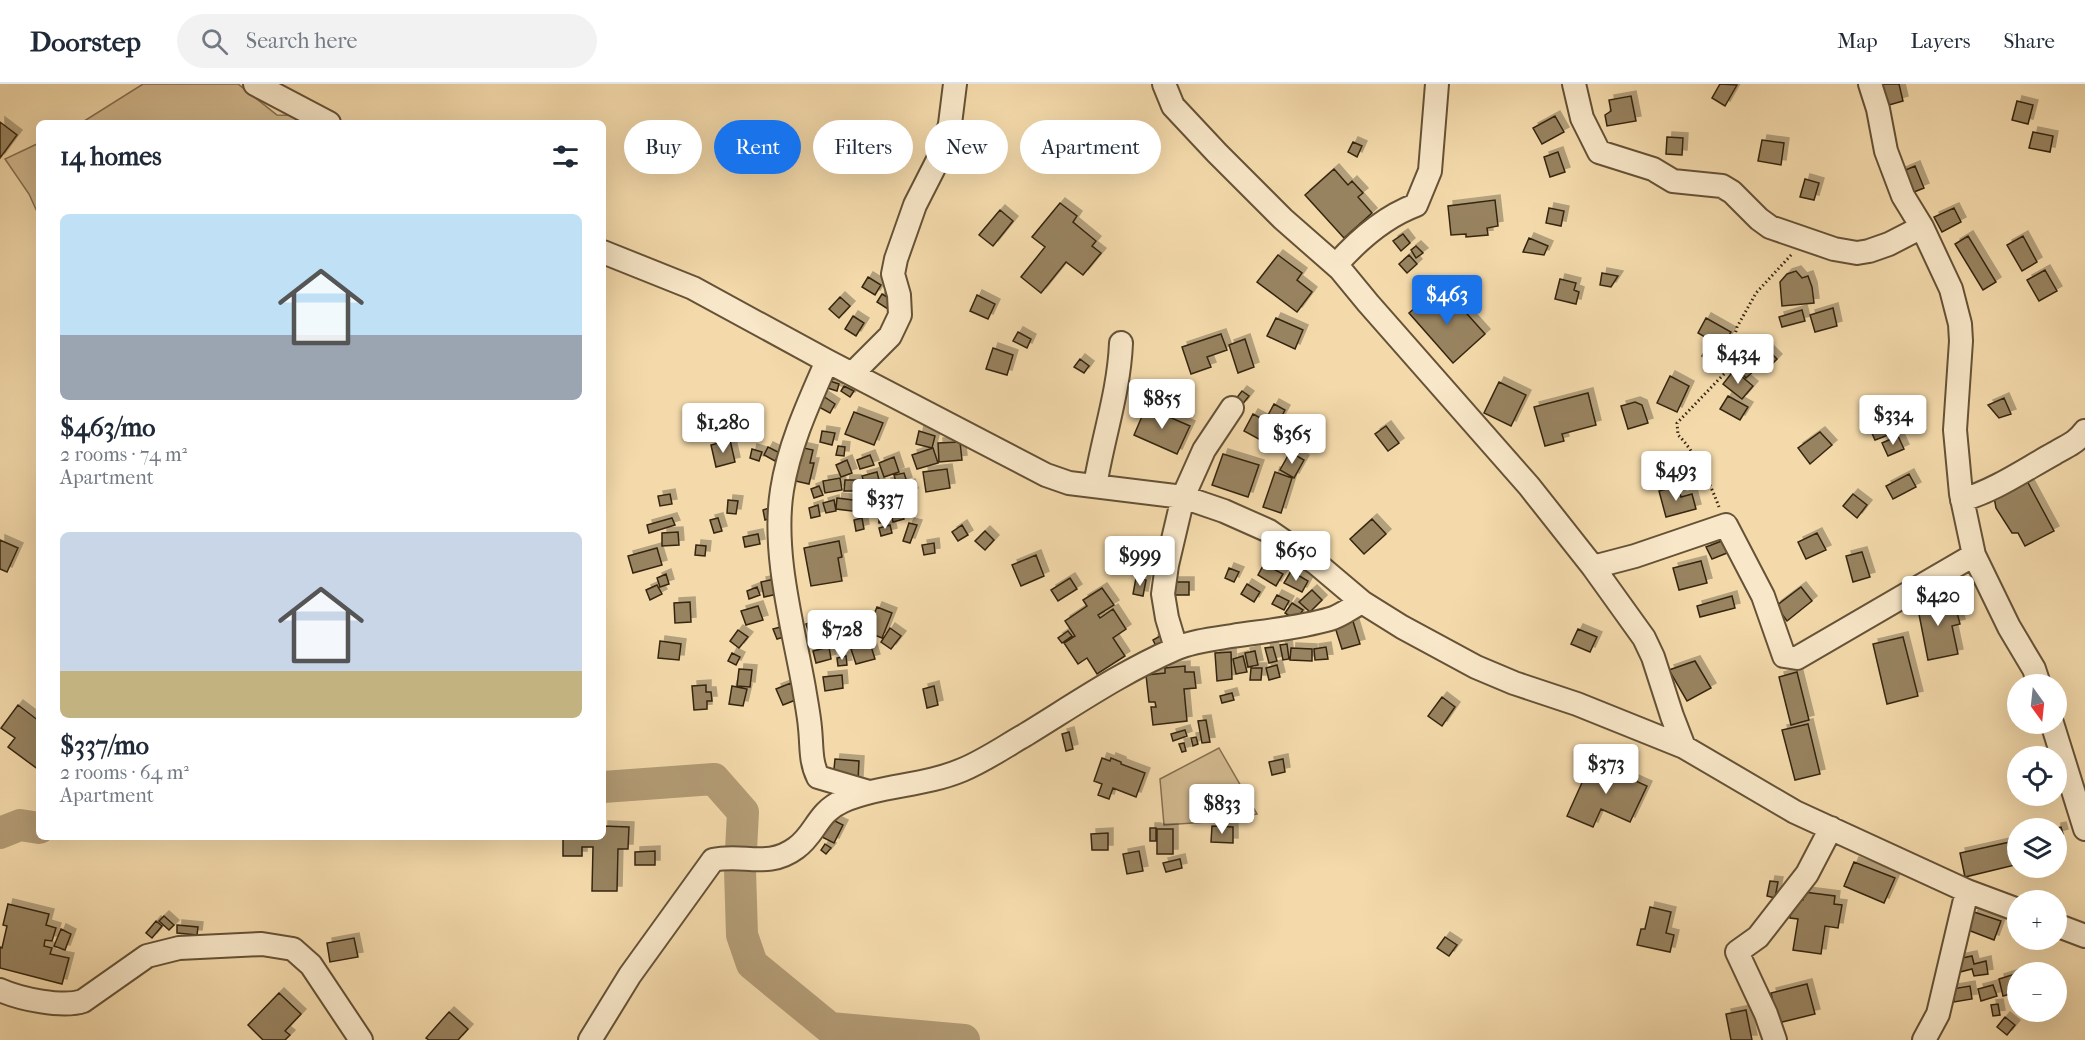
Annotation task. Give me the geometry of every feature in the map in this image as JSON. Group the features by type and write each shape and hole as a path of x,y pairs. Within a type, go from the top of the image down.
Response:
{"street":[{"path":"255,84 323,120"},
{"path":"852,374 890,336 900,315 899,295 893,274 896,259 915,205 944,148 950,124 955,84"},
{"path":"1164,84 1173,106 1217,153 1283,219 1336,265 1529,486 1593,567 1644,638 1653,657 1684,747"},
{"path":"1336,265 1376,227 1396,213 1416,205 1430,171 1437,84"},
{"path":"1574,84 1582,118 1599,152 1653,169 1673,181 1722,186 1732,192 1770,227 1834,249 1857,253 1888,244 1922,228"},
{"path":"1870,84 1878,109 1886,151 1903,196 1922,228 1952,289 1960,324 1955,430 1962,500 1974,555 2009,627 2036,674"},
{"path":"606,253 693,288 1046,475 1069,483 1183,497 1224,511 1269,531 1317,564 1362,602 1402,627 1476,667 1684,747 1795,812 1967,891 2007,906"},
{"path":"1095,486 1101,451 1115,402 1121,343"},
{"path":"827,361 806,410 782,490 780,519 783,573 810,727 814,769 818,777 827,781 869,792"},
{"path":"1176,648 1163,594 1167,565 1183,497 1204,450 1232,408"},
{"path":"1962,500 1982,494 2077,442 2085,431"},
{"path":"1593,567 1685,540 1726,525 1763,596 1785,657 1797,658 1974,555"},
{"path":"590,1040 630,975 713,860 728,856 752,861 777,858 796,848 831,807 869,792 935,779 962,770 1128,673 1176,648 1205,640 1333,619 1362,602"},
{"path":"2055,734 2085,829"},
{"path":"1775,1040 1766,1014 1737,952 1758,937 1807,874 1831,828"},
{"path":"1923,1040 1930,1032 1938,1014 1967,891"},
{"path":"2067,929 2085,936"},
{"path":"0,990 59,1005 73,1005 147,956 179,948 262,944 293,949 311,965 361,1040"}],"path":[{"path":"1726,525 1712,487 1687,443 1678,435 1677,423 1725,373 1737,327 1756,293 1806,240"}],"shaded area":[{"path":"143,84 238,84 277,115 319,116 334,120 86,120"},
{"path":"36,144 36,209 29,194 5,159"},
{"path":"1219,748 1257,814 1222,821 1164,825 1160,779"}],"building":[{"path":"1720,84 1737,85 1725,106 1712,98"},
{"path":"1899,84 1903,101 1882,107 1877,86"},
{"path":"1631,96 1636,121 1607,126 1605,115 1611,111 1609,100"},
{"path":"2017,101 2033,105 2028,124 2012,120"},
{"path":"1555,116 1564,132 1542,144 1533,128"},
{"path":"0,122 17,135 0,158"},
{"path":"2033,132 2053,136 2050,152 2029,148"},
{"path":"1667,137 1683,138 1682,155 1666,154"},
{"path":"1762,140 1784,143 1781,165 1758,161"},
{"path":"1353,142 1362,146 1357,157 1348,152"},
{"path":"1558,152 1565,172 1550,177 1544,157"},
{"path":"1915,166 1924,188 1909,194 1901,172"},
{"path":"1334,169 1348,185 1352,181 1363,193 1358,197 1372,213 1344,238 1305,195"},
{"path":"1805,179 1819,183 1814,200 1800,197"},
{"path":"1495,200 1498,226 1487,228 1488,235 1466,237 1466,234 1451,235 1448,206"},
{"path":"1060,203 1077,216 1073,222 1096,241 1092,246 1101,253 1083,275 1066,262 1041,293 1021,277 1045,247 1032,237"},
{"path":"1549,208 1564,211 1561,226 1546,223"},
{"path":"1954,208 1961,222 1942,232 1934,217"},
{"path":"1000,210 1013,221 993,246 979,235"},
{"path":"1403,234 1410,243 1401,251 1393,241"},
{"path":"1968,236 1996,282 1983,290 1955,244"},
{"path":"2023,236 2037,262 2022,271 2007,245"},
{"path":"1529,238 1548,246 1544,255 1523,252"},
{"path":"1416,246 1423,253 1416,258 1411,250"},
{"path":"1278,255 1302,273 1297,280 1312,292 1297,312 1257,282"},
{"path":"1409,255 1417,264 1407,273 1399,264"},
{"path":"2045,270 2057,291 2039,301 2027,280"},
{"path":"1796,271 1802,278 1808,276 1814,303 1782,306 1780,282 1787,274"},
{"path":"1602,273 1618,276 1611,287 1600,285"},
{"path":"868,277 881,285 875,295 862,287"},
{"path":"1560,279 1576,283 1574,290 1579,292 1576,304 1555,299"},
{"path":"1435,290 1452,308 1460,306 1485,334 1453,363 1409,313"},
{"path":"882,294 896,302 891,311 877,302"},
{"path":"977,295 995,304 988,319 970,311"},
{"path":"840,297 850,306 839,318 829,309"},
{"path":"1833,308 1837,326 1815,332 1810,315"},
{"path":"1802,310 1805,321 1782,327 1779,317"},
{"path":"853,316 864,323 856,336 845,329"},
{"path":"1276,318 1303,330 1295,349 1267,336"},
{"path":"1706,318 1731,332 1722,347 1698,333"},
{"path":"1018,332 1031,339 1027,348 1013,341"},
{"path":"1221,334 1227,350 1207,357 1211,367 1191,374 1182,347"},
{"path":"1245,339 1254,367 1238,373 1229,345"},
{"path":"1762,344 1777,359 1766,370 1751,355"},
{"path":"1708,345 1728,357 1721,368 1702,356"},
{"path":"993,348 1013,355 1007,375 986,369"},
{"path":"1080,359 1089,366 1084,373 1074,367"},
{"path":"1748,359 1757,368 1746,378 1734,365"},
{"path":"1734,370 1753,386 1742,399 1723,384"},
{"path":"1670,376 1689,386 1677,412 1657,403"},
{"path":"824,379 839,384 837,391 821,386"},
{"path":"1499,382 1526,395 1511,426 1484,413"},
{"path":"844,386 854,391 850,397 841,391"},
{"path":"1242,391 1249,396 1242,405 1235,400"},
{"path":"1588,393 1596,425 1562,434 1564,441 1545,446 1534,407"},
{"path":"823,396 835,404 830,413 817,406"},
{"path":"1728,396 1748,407 1740,420 1720,409"},
{"path":"2004,398 2011,414 1999,418 1988,405"},
{"path":"1635,402 1642,405 1648,423 1628,429 1621,406"},
{"path":"1274,404 1285,410 1278,423 1267,417"},
{"path":"1146,407 1190,426 1177,454 1134,435"},
{"path":"854,412 883,423 874,445 845,434"},
{"path":"1253,414 1277,427 1268,444 1244,431"},
{"path":"1882,415 1891,434 1875,440 1867,422"},
{"path":"1386,426 1399,443 1388,451 1375,434"},
{"path":"709,429 727,429 727,436 709,436"},
{"path":"822,431 835,433 832,445 820,442"},
{"path":"919,431 935,436 932,448 916,444"},
{"path":"1820,432 1832,445 1810,464 1798,448"},
{"path":"1898,436 1904,449 1888,456 1882,443"},
{"path":"730,440 735,462 716,467 711,445"},
{"path":"960,442 962,460 939,462 938,443"},
{"path":"838,446 845,447 844,456 836,455"},
{"path":"768,447 780,453 775,461 764,455"},
{"path":"799,447 813,450 810,463 814,463 809,484 791,480"},
{"path":"933,448 938,463 917,469 912,455"},
{"path":"752,449 762,452 759,461 750,458"},
{"path":"1290,452 1304,460 1294,478 1280,470"},
{"path":"1223,454 1259,465 1248,497 1212,485"},
{"path":"870,455 874,465 860,469 857,460"},
{"path":"894,457 899,472 884,477 879,463"},
{"path":"847,460 852,473 841,477 836,465"},
{"path":"947,469 950,488 926,492 923,472"},
{"path":"877,472 881,488 867,492 862,476"},
{"path":"1275,472 1292,478 1281,513 1263,507"},
{"path":"904,473 907,482 897,485 894,475"},
{"path":"1909,474 1916,487 1893,499 1886,486"},
{"path":"840,478 842,490 825,493 823,481"},
{"path":"2026,479 2054,531 2025,546 2018,533 2012,533 1996,508 1994,497"},
{"path":"845,480 856,480 856,491 844,491"},
{"path":"894,481 896,490 888,492 886,483"},
{"path":"910,484 913,493 902,495 900,486"},
{"path":"819,486 823,495 814,498 811,489"},
{"path":"1678,486 1681,497 1692,494 1696,509 1666,517 1659,491"},
{"path":"883,490 888,505 874,510 868,495"},
{"path":"670,494 672,504 660,506 658,496"},
{"path":"1853,494 1867,505 1857,518 1843,506"},
{"path":"837,498 861,501 860,512 836,509"},
{"path":"728,500 738,501 736,514 727,513"},
{"path":"834,500 836,511 826,513 823,503"},
{"path":"818,505 820,516 811,518 809,508"},
{"path":"772,507 774,517 765,520 763,510"},
{"path":"901,509 904,519 893,522 891,512"},
{"path":"879,515 886,515 887,522 879,523"},
{"path":"672,518 675,525 649,533 647,525"},
{"path":"718,518 722,531 714,533 710,520"},
{"path":"862,518 864,529 856,531 854,520"},
{"path":"1372,519 1386,534 1364,554 1350,539"},
{"path":"909,523 917,525 910,543 903,541"},
{"path":"890,525 892,533 881,536 879,528"},
{"path":"962,525 968,535 958,541 952,532"},
{"path":"985,531 994,540 985,550 975,541"},
{"path":"678,532 679,545 662,546 662,533"},
{"path":"1817,533 1826,550 1806,559 1798,542"},
{"path":"758,534 760,544 745,547 743,537"},
{"path":"1727,539 1732,551 1712,559 1706,547"},
{"path":"0,540 18,548 7,572 0,569"},
{"path":"839,541 842,557 838,558 842,581 811,586 804,548"},
{"path":"934,543 935,553 924,555 922,545"},
{"path":"696,545 706,546 705,556 695,555"},
{"path":"657,548 662,565 633,573 628,556"},
{"path":"1862,552 1870,577 1853,582 1846,556"},
{"path":"1036,555 1044,576 1021,586 1012,565"},
{"path":"1273,555 1285,559 1282,568 1270,563"},
{"path":"1701,561 1707,583 1679,590 1673,568"},
{"path":"1264,564 1283,574 1276,586 1258,575"},
{"path":"1229,568 1239,572 1234,582 1225,578"},
{"path":"1291,571 1308,581 1302,592 1284,583"},
{"path":"666,574 669,584 660,587 657,578"},
{"path":"779,578 782,593 764,597 761,582"},
{"path":"1070,578 1077,589 1058,601 1051,590"},
{"path":"1136,578 1146,580 1143,596 1133,594"},
{"path":"1173,582 1189,582 1189,595 1173,595"},
{"path":"1247,584 1260,592 1254,602 1241,594"},
{"path":"657,585 662,594 650,600 646,590"},
{"path":"757,587 760,595 749,599 747,591"},
{"path":"1801,587 1812,601 1787,621 1776,606"},
{"path":"1102,588 1114,605 1098,615 1100,618 1113,609 1126,629 1113,638 1125,656 1097,674 1087,658 1078,664 1064,643 1075,636 1065,621 1087,606 1083,600"},
{"path":"1312,590 1322,600 1310,612 1299,602"},
{"path":"1277,595 1289,601 1284,610 1272,604"},
{"path":"1732,596 1735,608 1700,617 1697,606"},
{"path":"1933,596 1935,605 1954,601 1960,624 1952,626 1958,654 1928,660 1916,599"},
{"path":"690,602 691,622 675,623 674,603"},
{"path":"1292,603 1303,610 1296,620 1285,613"},
{"path":"758,606 763,620 746,625 741,611"},
{"path":"877,607 892,613 882,638 867,632"},
{"path":"1352,618 1360,644 1342,649 1334,624"},
{"path":"820,620 823,633 810,636 806,624"},
{"path":"837,623 841,636 833,639 829,626"},
{"path":"788,625 791,635 777,639 773,629"},
{"path":"890,628 901,636 891,649 881,642"},
{"path":"1578,629 1597,637 1590,652 1571,644"},
{"path":"738,630 748,637 739,648 730,641"},
{"path":"1068,631 1072,636 1062,643 1058,638"},
{"path":"1167,632 1171,639 1157,648 1153,640"},
{"path":"1903,637 1918,696 1887,704 1873,644"},
{"path":"864,640 865,645 870,643 875,659 856,664 851,649 858,647 857,642"},
{"path":"660,641 681,644 679,660 658,658"},
{"path":"1287,644 1289,659 1283,660 1280,645"},
{"path":"829,647 831,659 816,663 813,651"},
{"path":"1273,647 1277,661 1269,663 1265,648"},
{"path":"1326,647 1328,659 1315,660 1314,649"},
{"path":"1291,648 1312,649 1312,661 1290,660"},
{"path":"1255,651 1258,665 1248,667 1245,653"},
{"path":"1231,652 1232,679 1217,681 1215,653"},
{"path":"732,653 740,657 736,665 728,661"},
{"path":"846,656 847,665 838,666 837,658"},
{"path":"1243,656 1247,672 1236,674 1233,659"},
{"path":"1695,661 1711,688 1687,701 1669,670"},
{"path":"1277,665 1280,677 1269,680 1266,668"},
{"path":"1185,666 1185,672 1194,672 1196,688 1184,689 1187,721 1153,725 1151,707 1156,707 1155,702 1149,702 1146,675 1165,673 1165,668"},
{"path":"1251,668 1262,668 1261,680 1250,680"},
{"path":"739,669 752,670 750,687 737,686"},
{"path":"1797,672 1809,720 1791,725 1779,677"},
{"path":"842,675 843,688 825,691 823,677"},
{"path":"791,683 798,699 783,705 776,689"},
{"path":"706,685 706,692 711,692 712,701 707,701 707,709 694,710 692,686"},
{"path":"732,686 747,689 743,706 729,704"},
{"path":"934,686 938,705 927,708 923,689"},
{"path":"1232,693 1234,700 1222,703 1220,696"},
{"path":"1442,697 1455,707 1442,726 1428,716"},
{"path":"18,705 36,719 36,768 8,747 15,738 1,728"},
{"path":"1206,720 1210,742 1202,743 1198,721"},
{"path":"1808,724 1820,774 1795,780 1782,730"},
{"path":"1185,730 1187,736 1173,741 1171,734"},
{"path":"1069,732 1073,749 1066,751 1062,734"},
{"path":"1196,737 1198,744 1193,746 1191,738"},
{"path":"1184,743 1186,751 1182,752 1179,744"},
{"path":"1594,756 1611,764 1606,774 1618,779 1620,774 1647,786 1630,822 1601,809 1593,827 1567,816"},
{"path":"1102,758 1110,761 1111,758 1145,773 1136,797 1113,788 1109,799 1098,795 1102,784 1094,781"},
{"path":"835,759 859,761 858,781 833,779"},
{"path":"1283,759 1285,772 1272,775 1269,762"},
{"path":"1215,812 1226,813 1226,818 1214,818"},
{"path":"827,817 843,825 834,843 818,835"},
{"path":"606,826 629,827 628,849 618,849 617,891 592,891 593,847 582,847 582,856 563,856 563,840 606,840"},
{"path":"1212,826 1233,827 1233,843 1211,842"},
{"path":"1150,828 1156,828 1156,841 1150,841"},
{"path":"1157,829 1173,829 1173,854 1157,854"},
{"path":"1108,833 1108,850 1092,850 1091,834"},
{"path":"2007,843 2007,867 1965,877 1960,853"},
{"path":"825,844 831,848 826,854 821,850"},
{"path":"655,851 655,865 635,865 635,852"},
{"path":"1139,851 1143,871 1127,874 1123,854"},
{"path":"1180,859 1182,868 1166,872 1163,863"},
{"path":"1854,862 1895,878 1884,903 1844,886"},
{"path":"1770,881 1778,882 1775,898 1767,896"},
{"path":"1804,892 1835,896 1834,904 1842,905 1838,928 1825,926 1821,954 1793,950 1798,919 1790,918 1793,899 1803,900"},
{"path":"8,904 49,914 46,925 56,928 52,941 45,940 44,946 52,948 50,954 69,958 62,984 0,968 0,947 2,948 7,926 3,925"},
{"path":"1650,907 1671,912 1666,933 1674,935 1670,952 1637,945 1641,929 1645,929"},
{"path":"1974,912 2001,921 1994,940 1968,930"},
{"path":"164,916 174,925 169,930 159,921"},
{"path":"156,921 162,926 152,938 146,933"},
{"path":"177,925 198,927 197,935 177,933"},
{"path":"61,929 71,934 65,950 54,946"},
{"path":"1445,937 1457,945 1449,956 1437,948"},
{"path":"354,938 358,957 330,962 327,943"},
{"path":"1972,956 1974,964 1986,961 1988,974 1974,976 1972,969 1960,972 1957,959"},
{"path":"2007,976 2007,995 2003,996 1999,979"},
{"path":"1807,984 1815,1014 1778,1023 1771,993"},
{"path":"1993,985 1997,996 1981,1001 1978,989"},
{"path":"1970,986 1972,999 1954,1002 1952,989"},
{"path":"279,993 301,1014 285,1031 290,1035 285,1040 263,1040 248,1025"},
{"path":"1998,1004 2000,1015 1993,1016 1991,1005"},
{"path":"1746,1010 1752,1040 1731,1040 1726,1014"},
{"path":"449,1012 468,1029 458,1040 429,1040 426,1038"},
{"path":"2005,1017 2007,1022 2015,1025 2007,1035 1997,1027"}],"waterway":[{"path":"606,787 714,779 743,812 740,870 742,935 752,964 830,1028 964,1040"},
{"path":"0,833 20,825 36,828"}]}
